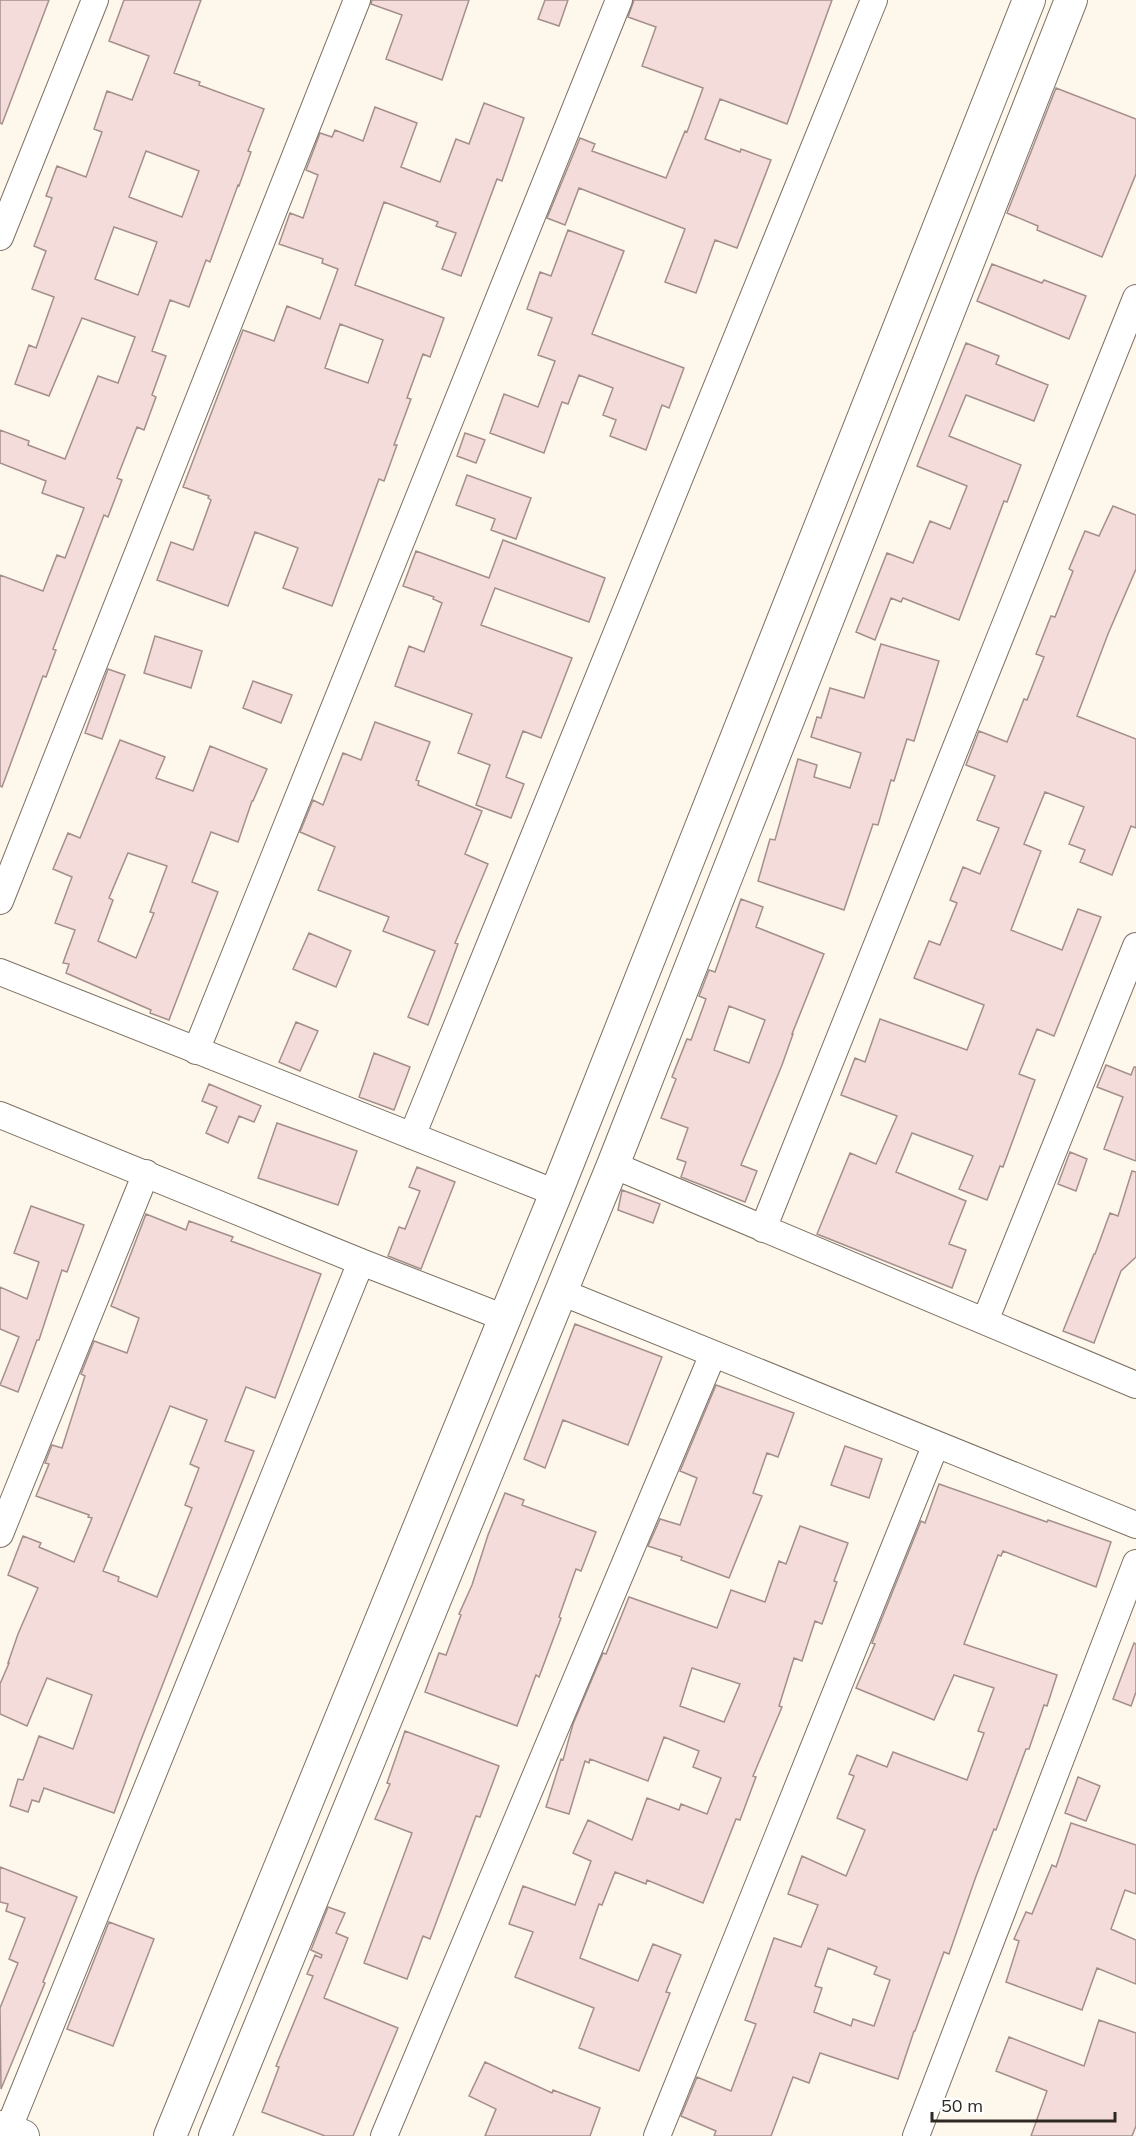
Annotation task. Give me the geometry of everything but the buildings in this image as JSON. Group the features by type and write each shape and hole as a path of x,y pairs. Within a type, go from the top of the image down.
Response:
{"street":[{"path":"0,237 95,0"},
{"path":"0,901 357,0"},
{"path":"196,1051 620,0"},
{"path":"412,1136 874,0"},
{"path":"170,2136 556,1193 1029,0"},
{"path":"215,2136 613,1165 1071,0"},
{"path":"763,1229 1136,298"},
{"path":"985,1321 1136,946"},
{"path":"0,972 556,1193"},
{"path":"594,1097 633,1113"},
{"path":"0,1115 505,1318"},
{"path":"613,1165 1136,1384"},
{"path":"0,1534 146,1173"},
{"path":"10,2131 361,1262"},
{"path":"561,1292 1136,1525"},
{"path":"384,2136 713,1354"},
{"path":"657,2136 936,1444"},
{"path":"916,2136 1136,1563"}]}
